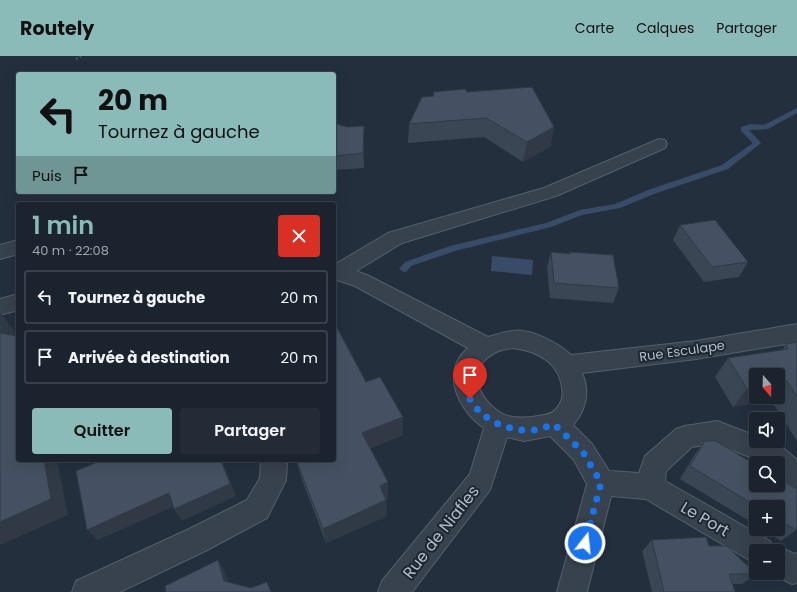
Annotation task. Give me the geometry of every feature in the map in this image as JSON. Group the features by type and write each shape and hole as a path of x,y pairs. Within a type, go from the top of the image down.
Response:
{"street":[{"path":"336,273 395,238 550,192 659,144"},
{"path":"0,252 16,248"},
{"path":"336,273 362,281 485,346"},
{"path":"0,307 16,303"},
{"name":"Rue Esculape","path":"567,365 696,350 797,332"},
{"path":"513,339 528,341 543,346 556,354 567,365 573,377 576,390 573,404 566,415 554,424 537,430 517,430 498,424 481,414 470,399 464,384 466,369 472,356 485,346 498,340 513,339"},
{"name":"Rue de Niafles","path":"393,592 481,481 498,424"},
{"path":"554,424 583,452 601,483 572,592"},
{"path":"650,487 654,465 685,437 717,432 771,453 797,477"},
{"path":"87,592 197,540 256,510 273,480 274,462"},
{"name":"Le Port","path":"601,483 650,487 749,545"},
{"path":"785,566 792,570 797,568"}],"path":[{"path":"76,59 82,56"}],"water":[{"path":"492,256 533,260 532,275 491,271"}],"building":[{"path":"532,87 554,127 527,142 486,118 409,124 422,97 434,96 433,92 465,89 467,92"},
{"path":"336,125 347,127 364,126 363,153 336,156"},
{"path":"715,220 748,262 712,267 680,225"},
{"path":"551,252 613,255 619,288 554,283"},
{"path":"336,326 366,382 380,377 403,417 362,433 388,482 380,486 386,500 323,529 297,462 336,462"},
{"path":"0,333 16,336 16,462 44,462 51,499 0,522"},
{"path":"797,342 797,397 787,381 785,381 785,368 749,368 749,389 747,389 728,358 788,349 786,344"},
{"path":"705,441 716,441 749,461 749,492 785,492 785,482 797,489 796,530 785,523 785,500 749,500 749,502 690,466"},
{"path":"97,462 222,462 230,484 174,509 169,493 87,530 76,471"},
{"path":"706,537 709,546 727,546 749,567 749,574 729,574 735,592 664,592 652,540"},
{"path":"218,560 224,581 251,588 267,582 271,592 166,592 165,586"}],"waterway":[{"path":"404,269 408,264 453,248 548,225 580,213 617,206 651,192 725,167 757,143 744,129 750,126 765,127 797,110"}],"route":[{"path":"470,399 481,414 498,424 517,430 537,430 554,424 583,452 601,483 585,543"}]}
